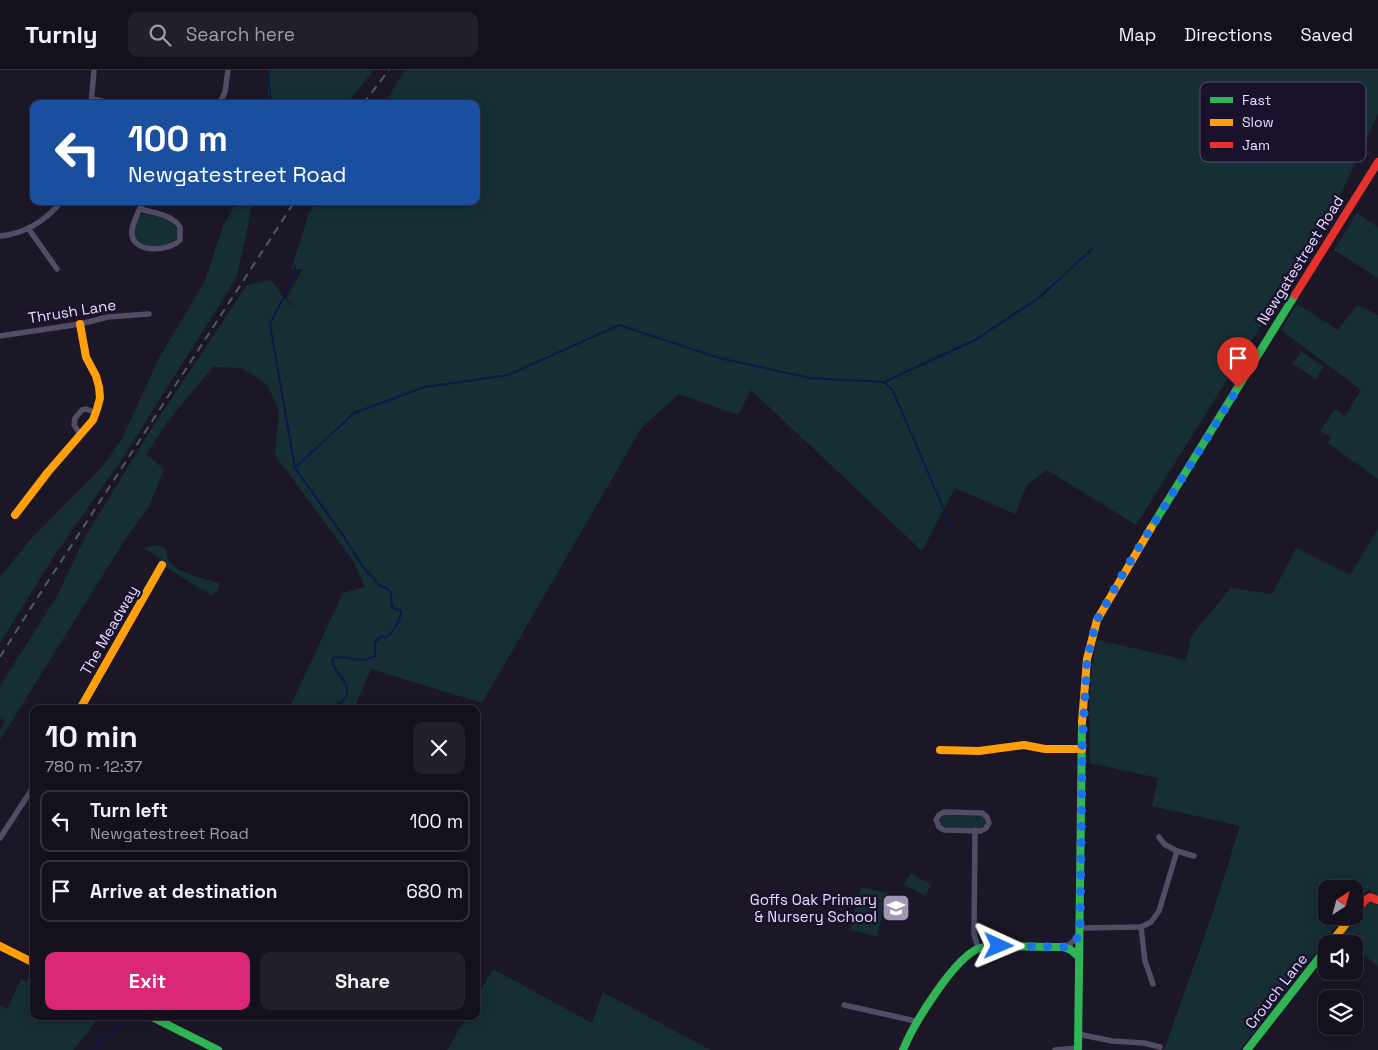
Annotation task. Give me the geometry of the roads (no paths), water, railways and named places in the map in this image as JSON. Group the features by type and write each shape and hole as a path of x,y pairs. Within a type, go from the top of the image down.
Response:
{"street":[{"path":"91,100 94,70"},
{"path":"221,100 225,92 228,70"},
{"name":"Newgatestreet Road","path":"1078,1049 1082,749 1087,661 1089,645 1097,620 1145,538 1378,162"},
{"path":"0,236 20,232 28,228 58,205"},
{"path":"140,209 174,220 180,228 180,240 174,245 161,249 147,248 138,244 132,235 140,209 142,205"},
{"path":"28,228 57,269"},
{"name":"Thrush Lane","path":"0,336 80,324 108,317 148,314"},
{"path":"15,515 97,413 100,391 86,353 80,324"},
{"path":"80,434 74,425 75,418 82,410 86,409 97,413"},
{"name":"The Meadway","path":"82,705 162,565"},
{"path":"940,750 979,751 1024,745 1045,748 1082,749"},
{"path":"0,838 30,792"},
{"path":"944,812 985,814 989,820 988,826 981,831 975,830 944,830 939,827 936,820 939,814 944,812"},
{"path":"975,830 974,934 978,948"},
{"path":"1159,837 1170,848 1194,856"},
{"path":"1066,947 1080,932 1142,927 1151,922 1160,911 1177,851"},
{"path":"1363,902 1370,897 1378,900"},
{"path":"1337,935 1345,925"},
{"path":"1142,927 1146,961 1153,984"},
{"path":"0,946 30,961"},
{"path":"903,1050 905,1042 917,1022 958,966 970,953 978,948 988,946 1066,947 1079,957"},
{"name":"Crouch Lane","path":"1248,1050 1318,959"},
{"path":"844,1005 917,1022"},
{"path":"158,1020 218,1050"},
{"path":"1078,1034 1112,1042 1144,1043 1160,1047"},
{"path":"1144,1043 1144,1050"},
{"path":"1055,1050 1078,1049"}],"waterway":[{"path":"268,70 271,100"},
{"path":"338,705 346,697 347,686 335,668 333,658 366,660 375,656 375,642 381,636 387,637 398,622 401,611 392,607 391,593 388,589 380,586 364,568 295,468 354,413 425,387 508,375 619,325 719,358 810,378 884,382 975,340 1040,297 1092,249"},
{"path":"295,266 295,275 270,324 295,468"},
{"path":"884,382 893,391 951,526"},
{"path":"91,1050 101,1039 114,1032 126,1020"}],"railway":[{"path":"366,100 389,70"},
{"path":"0,657 292,205"}],"place":[{"name":"Goffs Oak Primary & Nursery School","path":"896,908"}]}
